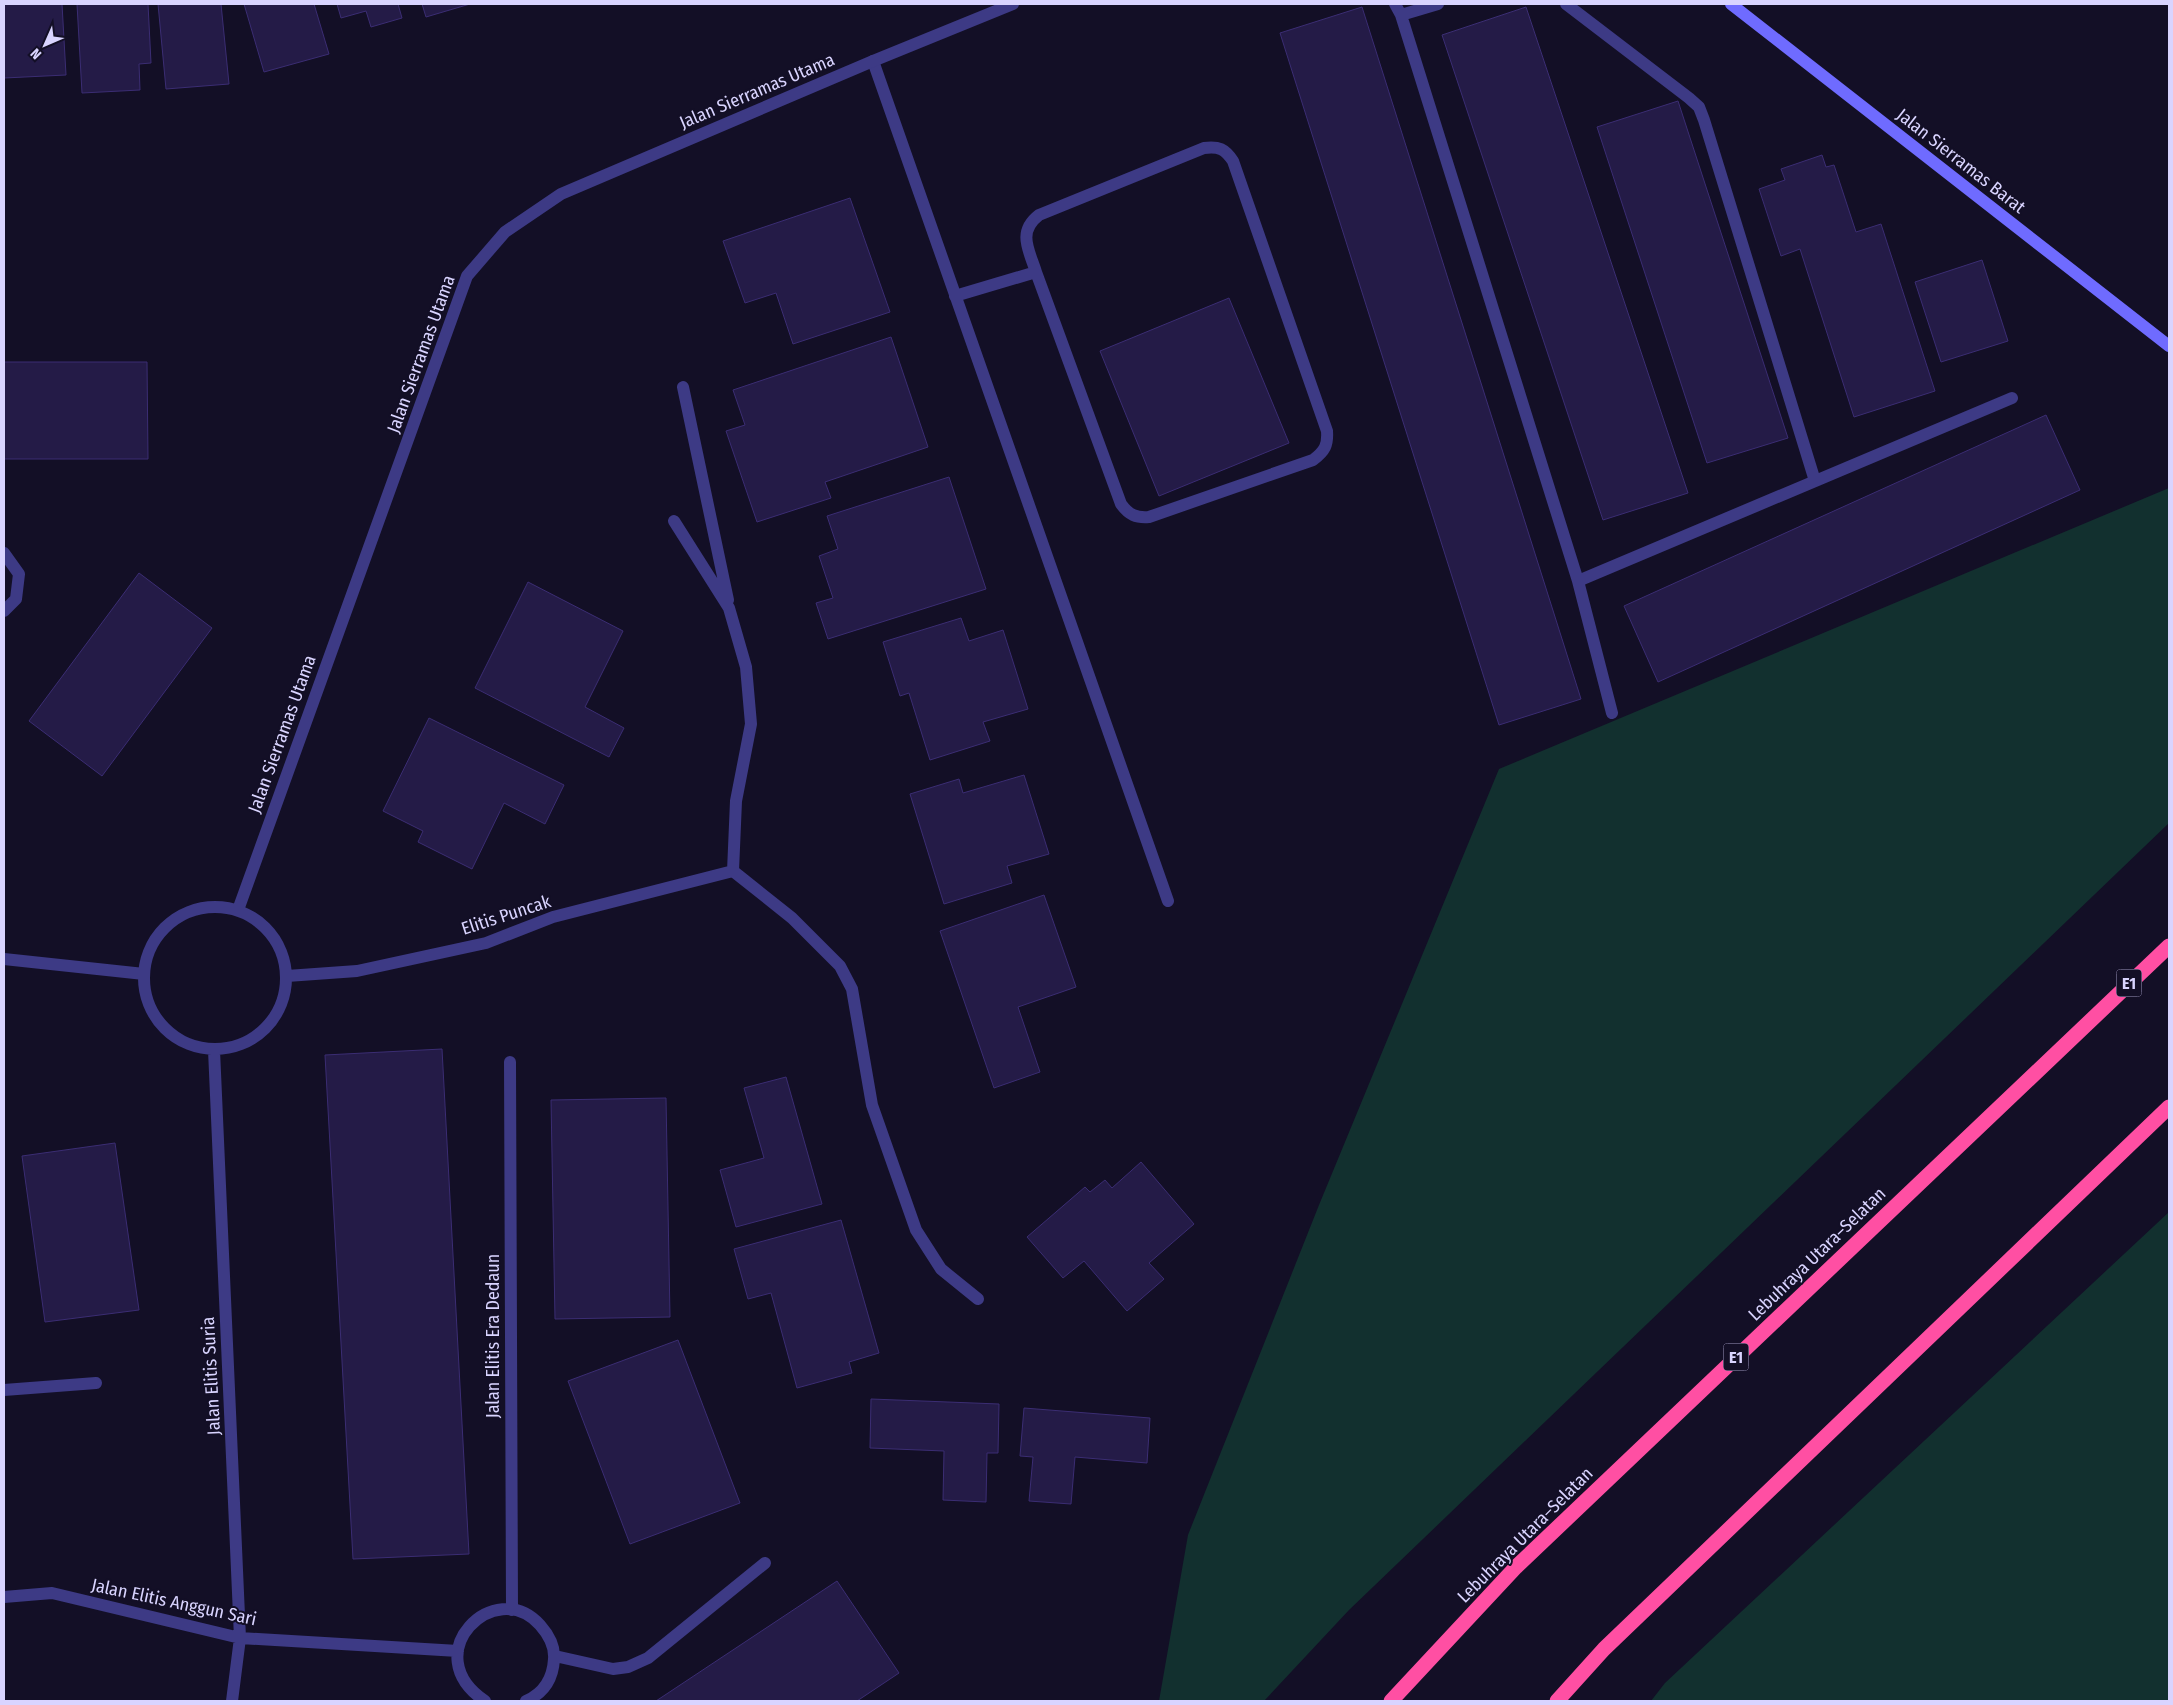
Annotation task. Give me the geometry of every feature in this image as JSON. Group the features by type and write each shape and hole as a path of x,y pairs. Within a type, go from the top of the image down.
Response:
{"highway":[{"name":"Lebuhraya Utara–Selatan","path":"1391,1701 1516,1567 2169,946"},
{"path":"1557,1701 1604,1649 2169,1107"}],"street":[{"name":"Jalan Sierramas Utama","path":"238,910 467,276 505,232 561,194 873,61 1013,4"},
{"path":"1438,4 1398,9 1578,581 1612,713"},
{"path":"1566,4 1689,98 1698,107 1707,130 1815,481"},
{"name":"Jalan Sierramas Barat","path":"1731,4 2169,346"},
{"path":"873,61 1168,901"},
{"path":"1216,146 1227,151 1233,161 1327,431 1328,443 1323,453 1313,460 1150,517 1138,518 1128,513 1121,504 1036,272 1026,243 1026,232 1030,222 1039,215 1204,148 1216,146"},
{"path":"955,296 1036,272"},
{"path":"683,387 730,608 746,667 750,724 736,801 733,871 804,929 840,966 852,989 872,1105 916,1230 941,1269 978,1299"},
{"path":"1578,581 2012,398"},
{"path":"674,521 730,608"},
{"path":"4,553 19,574 16,599 4,611"},
{"name":"Elitis Puncak","path":"287,976 356,971 486,943 553,916 733,871"},
{"path":"216,906 238,910 257,920 272,935 283,955 287,976 284,999 274,1020 258,1036 237,1046 214,1050 192,1046 172,1034 156,1018 146,997 144,974 148,953 158,933 174,918 194,909 216,906"},
{"path":"4,959 144,974"},
{"name":"Jalan Elitis Suria","path":"214,1050 240,1638 232,1701"},
{"name":"Jalan Elitis Era Dedaun","path":"510,1062 512,1610"},
{"path":"4,1390 96,1383"},
{"path":"554,1656 613,1669 628,1667 648,1658 765,1563"},
{"name":"Jalan Elitis Anggun Sari","path":"4,1598 52,1593 240,1638 458,1651"},
{"path":"485,1701 474,1694 464,1682 458,1667 458,1651 462,1637 470,1624 482,1615 497,1610 512,1610 525,1613 537,1621 549,1637 554,1656 552,1673 545,1687 533,1698 526,1701"}],"green space":[{"path":"2169,488 2169,823 1349,1610 1264,1701 1159,1701 1188,1535 1319,1205 1499,769"},
{"path":"2169,1212 2169,1701 1651,1701 1665,1683"}],"building":[{"path":"4,4 62,4 66,75 4,78"},
{"path":"77,4 148,4 151,63 139,64 140,90 82,93"},
{"path":"158,4 221,4 229,84 166,89"},
{"path":"244,4 314,4 329,54 264,72"},
{"path":"337,4 398,4 402,18 371,27 366,11 341,18"},
{"path":"422,4 470,4 426,17"},
{"path":"1362,7 1581,699 1499,725 1280,33"},
{"path":"1526,7 1688,493 1603,520 1442,35"},
{"path":"1678,101 1788,438 1707,463 1597,127"},
{"path":"1822,155 1826,167 1834,165 1856,232 1881,224 1935,391 1854,417 1800,249 1781,256 1759,189 1785,180 1781,169"},
{"path":"850,198 890,312 793,344 776,293 745,303 723,241"},
{"path":"1982,260 2008,341 1941,362 1915,282"},
{"path":"1229,298 1289,443 1159,496 1100,351"},
{"path":"891,337 928,447 825,482 831,498 757,522 726,431 745,425 733,390"},
{"path":"4,362 147,362 148,459 4,459"},
{"path":"2046,415 2080,490 1658,682 1624,606"},
{"path":"949,477 986,589 828,639 816,603 833,598 819,556 838,549 827,516"},
{"path":"139,573 212,628 102,776 29,721"},
{"path":"528,582 623,631 585,707 624,728 609,757 475,688"},
{"path":"961,618 969,641 1003,630 1028,709 983,722 990,741 930,760 909,693 900,696 883,642"},
{"path":"429,718 564,785 545,824 504,803 472,869 418,842 423,831 383,811"},
{"path":"1024,775 1049,854 1007,866 1012,883 944,904 910,794 959,779 963,793"},
{"path":"1044,895 1076,987 1018,1007 1040,1072 994,1088 940,931"},
{"path":"442,1049 469,1554 353,1559 325,1055"},
{"path":"786,1077 822,1204 736,1227 720,1170 764,1158 744,1088"},
{"path":"666,1098 670,1317 555,1319 551,1100"},
{"path":"115,1143 139,1310 45,1322 22,1156"},
{"path":"1141,1162 1194,1224 1149,1263 1164,1279 1127,1311 1084,1261 1063,1278 1027,1237 1085,1187 1090,1192 1105,1180 1112,1188"},
{"path":"841,1220 879,1353 849,1362 852,1373 797,1388 771,1293 748,1299 734,1249"},
{"path":"678,1340 740,1503 630,1544 568,1381"},
{"path":"871,1399 999,1404 998,1453 987,1453 986,1502 943,1500 944,1451 870,1448"},
{"path":"1024,1408 1150,1418 1147,1463 1075,1457 1071,1504 1029,1501 1033,1457 1020,1456"},
{"path":"837,1581 899,1673 857,1701 656,1701"}]}
